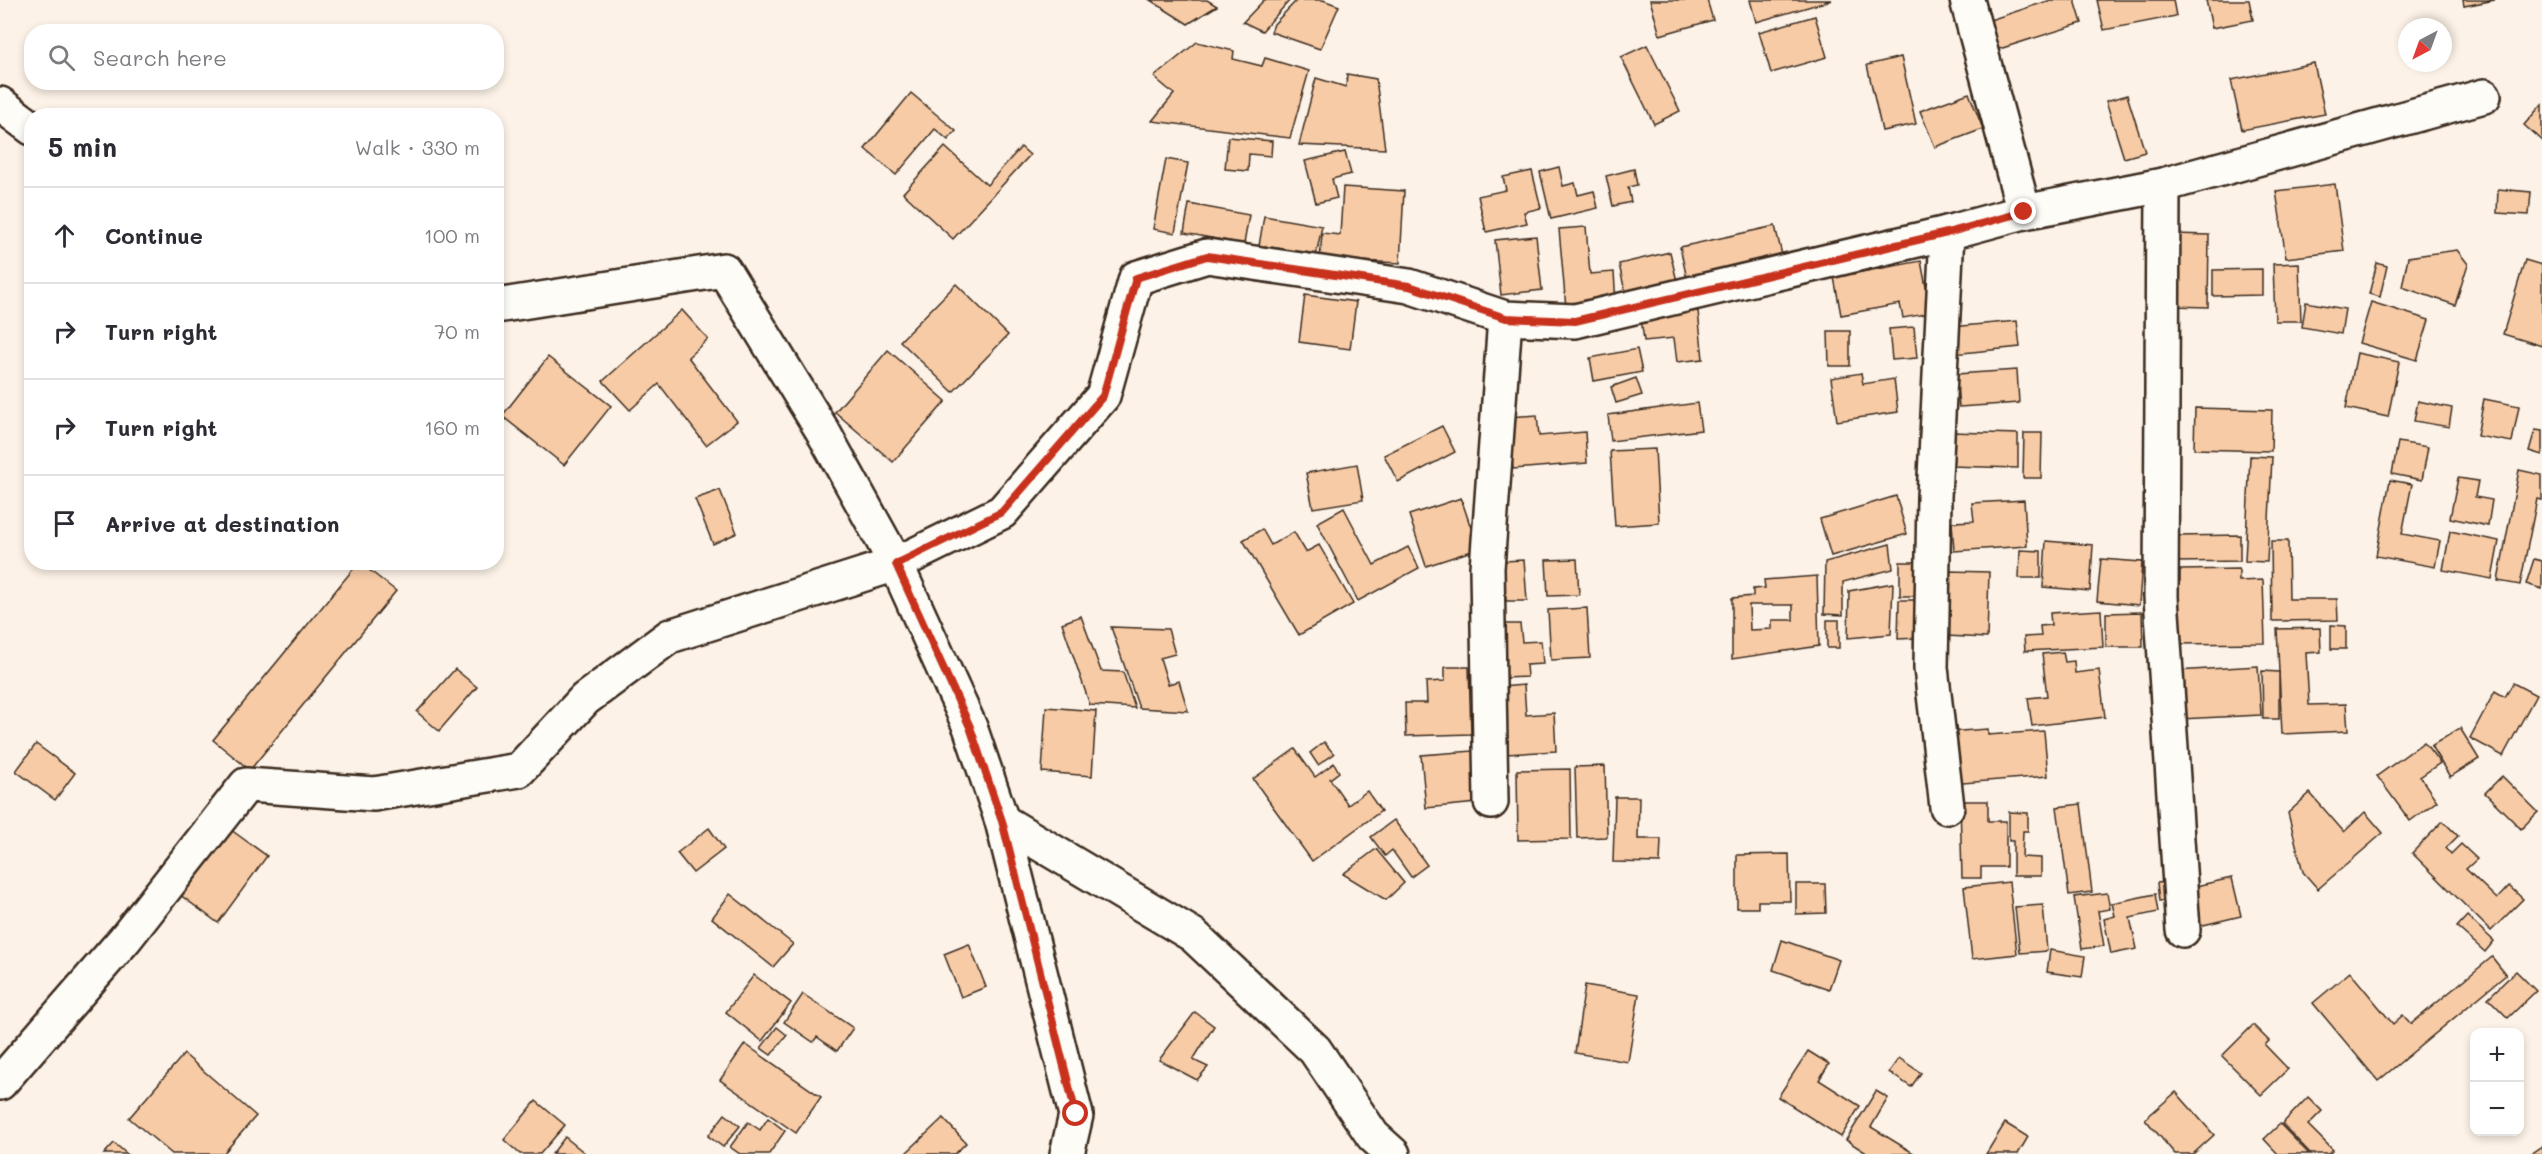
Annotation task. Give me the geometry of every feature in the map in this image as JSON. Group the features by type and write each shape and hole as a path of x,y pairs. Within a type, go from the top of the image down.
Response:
{"street":[{"path":"1967,0 2024,212"},
{"path":"0,1083 125,939 246,785 374,794 519,770 585,699 670,636 896,564 1002,512 1103,396 1136,278 1207,256 1409,286 1506,318 1575,321 1947,233 2024,212 2163,185 2484,96"},
{"path":"0,104 24,122"},
{"path":"2163,185 2161,597 2183,930"},
{"path":"1947,233 1934,497 1930,668 1947,807"},
{"path":"504,305 724,270 822,430 896,564 970,727 1002,821 1076,1114 1067,1154"},
{"path":"1491,802 1487,568 1506,318"},
{"path":"1002,821 1193,935 1315,1050 1373,1136 1393,1154"}],"building":[{"path":"1150,0 1207,0 1217,6 1188,24"},
{"path":"1264,0 1290,0 1262,31 1243,22"},
{"path":"1297,0 1323,0 1339,6 1320,49 1271,32 1274,24"},
{"path":"1650,0 1707,0 1713,20 1660,35"},
{"path":"1750,0 1832,0 1756,22"},
{"path":"2051,0 2075,0 2082,23 1993,51 1984,22"},
{"path":"2097,0 2173,0 2176,16 2104,30"},
{"path":"2206,0 2249,0 2253,20 2212,28"},
{"path":"2463,0 2495,0 2464,6"},
{"path":"1815,16 1827,57 1771,73 1759,32"},
{"path":"1197,42 1234,51 1233,59 1262,66 1265,58 1309,71 1290,138 1152,121 1174,94 1154,77"},
{"path":"1647,45 1680,111 1654,124 1621,57"},
{"path":"1901,57 1916,124 1882,131 1867,65"},
{"path":"2314,63 2325,114 2242,130 2231,80"},
{"path":"1347,74 1376,79 1385,149 1299,145 1316,78 1346,87"},
{"path":"911,93 956,131 948,140 935,129 896,175 865,149"},
{"path":"1969,93 1983,129 1935,147 1920,111"},
{"path":"2127,95 2145,152 2124,158 2106,101"},
{"path":"2542,104 2542,141 2524,125"},
{"path":"1228,137 1272,141 1271,156 1249,154 1248,171 1225,169"},
{"path":"945,147 987,185 1021,147 1030,155 953,239 903,193"},
{"path":"1345,152 1351,174 1332,179 1337,198 1316,203 1305,161"},
{"path":"1166,159 1188,163 1175,233 1153,229"},
{"path":"1559,167 1563,186 1575,183 1578,195 1594,191 1598,208 1551,219 1540,172"},
{"path":"1634,169 1637,185 1628,187 1631,202 1613,206 1606,176"},
{"path":"1532,171 1541,208 1524,212 1527,223 1486,232 1478,196 1506,190 1503,177"},
{"path":"2335,184 2344,251 2286,258 2276,191"},
{"path":"1343,187 1404,191 1400,263 1320,259 1322,233 1340,235"},
{"path":"2498,189 2531,192 2529,215 2497,213"},
{"path":"1189,204 1249,215 1244,244 1184,233"},
{"path":"1264,216 1322,226 1316,256 1259,246"},
{"path":"1775,226 1785,267 1689,288 1680,247"},
{"path":"1586,227 1590,274 1614,272 1616,304 1566,308 1559,229"},
{"path":"2174,234 2209,235 2208,307 2172,306"},
{"path":"1536,236 1542,290 1501,295 1495,240"},
{"path":"2457,250 2468,264 2455,305 2402,287 2408,257"},
{"path":"1670,252 1679,290 1627,301 1619,264"},
{"path":"2525,260 2542,265 2542,346 2503,334"},
{"path":"1921,261 1931,313 1903,318 1900,304 1841,315 1834,277"},
{"path":"2299,263 2301,321 2275,321 2273,264"},
{"path":"2377,263 2387,266 2380,297 2369,294"},
{"path":"2262,269 2262,295 2213,296 2213,270"},
{"path":"956,284 1008,335 953,392 900,341"},
{"path":"1305,295 1356,302 1350,349 1299,342"},
{"path":"2306,302 2345,309 2341,334 2302,327"},
{"path":"2371,302 2429,320 2417,360 2359,343"},
{"path":"682,310 708,339 688,357 737,421 706,445 659,384 630,410 603,381"},
{"path":"1698,311 1703,359 1677,362 1674,338 1644,341 1641,318"},
{"path":"2017,321 2020,347 1953,354 1951,327"},
{"path":"1914,327 1917,358 1892,360 1889,329"},
{"path":"1828,331 1850,331 1850,366 1829,366"},
{"path":"1637,349 1642,372 1594,381 1590,358"},
{"path":"888,350 946,401 893,462 835,412"},
{"path":"2357,353 2399,362 2388,417 2346,408"},
{"path":"548,357 611,406 564,465 504,418 504,413"},
{"path":"2017,370 2019,403 1959,407 1956,374"},
{"path":"1861,373 1863,384 1894,379 1898,412 1837,421 1831,378"},
{"path":"1636,378 1642,395 1616,403 1611,387"},
{"path":"2484,399 2519,406 2512,442 2477,436"},
{"path":"2418,401 2452,408 2449,427 2414,421"},
{"path":"1697,403 1701,430 1611,441 1608,415"},
{"path":"2195,408 2272,410 2271,451 2194,449"},
{"path":"1537,415 1539,436 1585,432 1587,463 1513,469 1508,417"},
{"path":"1442,426 1455,452 1398,482 1384,455"},
{"path":"2535,430 2542,431 2542,455 2529,451"},
{"path":"1951,432 2018,434 2018,468 1950,466"},
{"path":"2024,433 2042,433 2041,478 2023,478"},
{"path":"2398,442 2428,447 2422,480 2392,474"},
{"path":"1655,449 1659,523 1615,526 1610,451"},
{"path":"2250,456 2272,457 2267,562 2245,561"},
{"path":"1357,464 1363,500 1313,508 1306,473"},
{"path":"2519,470 2542,475 2542,500 2537,499 2520,585 2498,581"},
{"path":"2458,478 2478,481 2475,497 2492,500 2488,526 2450,518"},
{"path":"2390,480 2412,484 2402,534 2440,541 2435,567 2376,556"},
{"path":"720,490 737,533 713,544 695,499"},
{"path":"1896,496 1907,534 1831,556 1820,519"},
{"path":"1461,498 1478,549 1426,566 1409,515"},
{"path":"2024,500 2027,546 1954,551 1952,522 1974,521 1972,503"},
{"path":"1344,508 1374,565 1408,547 1419,568 1358,601 1317,523"},
{"path":"1262,529 1271,545 1294,532 1306,552 1319,545 1353,604 1299,635 1243,540"},
{"path":"2450,531 2499,541 2492,579 2443,570"},
{"path":"2240,535 2240,561 2178,562 2177,536"},
{"path":"2046,541 2093,545 2090,591 2043,587"},
{"path":"2271,541 2288,541 2289,599 2337,599 2338,620 2272,621"},
{"path":"1890,544 1893,569 1843,582 1843,615 1824,614 1825,562"},
{"path":"2020,550 2041,551 2041,578 2019,578"},
{"path":"1577,559 1579,595 1548,596 1546,560"},
{"path":"2101,559 2142,562 2139,605 2097,601"},
{"path":"2534,559 2542,561 2542,589 2526,584"},
{"path":"1524,560 1527,601 1506,601 1503,561"},
{"path":"1900,562 1918,562 1918,596 1900,596"},
{"path":"2239,569 2239,581 2263,580 2265,643 2174,644 2173,581 2180,581 2180,570"},
{"path":"352,570 369,570 396,591 250,770 213,740"},
{"path":"1948,571 1989,572 1987,638 1946,636"},
{"path":"1817,576 1819,646 1732,659 1732,598 1753,596 1753,589 1765,588 1764,580","holes":["1749,605 1793,605 1793,620 1772,620 1772,629 1750,630"]},
{"path":"1893,583 1891,634 1848,638 1849,591"},
{"path":"1899,600 1918,600 1918,638 1898,639"},
{"path":"1587,608 1590,658 1551,660 1548,610"},
{"path":"2101,610 2103,647 2025,651 2024,637 2041,636 2040,626 2051,625 2050,613"},
{"path":"2142,612 2143,647 2106,647 2106,613"},
{"path":"1081,616 1101,671 1123,672 1135,708 1090,705 1062,623"},
{"path":"1827,620 1839,620 1839,648 1827,648"},
{"path":"1500,624 1520,624 1522,642 1541,641 1543,664 1526,665 1527,677 1503,678"},
{"path":"2331,625 2346,626 2346,649 2331,649"},
{"path":"1111,627 1168,629 1175,654 1160,658 1168,684 1179,681 1188,711 1139,708"},
{"path":"2320,628 2321,652 2306,653 2309,705 2346,704 2348,731 2282,734 2277,629"},
{"path":"2063,652 2065,662 2074,661 2075,673 2099,670 2105,717 2032,726 2028,698 2047,696 2042,654"},
{"path":"2258,666 2261,715 2180,719 2176,671"},
{"path":"1445,667 1469,667 1471,734 1406,736 1405,703 1427,703 1426,682 1445,681"},
{"path":"455,669 477,687 439,731 417,712"},
{"path":"2262,671 2279,672 2279,719 2263,719"},
{"path":"2513,683 2536,695 2503,756 2470,738 2495,691 2505,697"},
{"path":"1524,685 1526,715 1554,713 1556,751 1506,754 1501,687"},
{"path":"1046,707 1096,711 1092,776 1042,772"},
{"path":"2460,728 2479,759 2450,777 2431,746"},
{"path":"1988,729 1988,735 2044,731 2048,776 1951,784 1947,732"},
{"path":"1324,742 1334,754 1318,765 1310,753"},
{"path":"2424,742 2440,763 2420,777 2437,801 2410,821 2377,776"},
{"path":"36,744 75,773 55,800 16,771"},
{"path":"1295,749 1315,777 1334,763 1339,772 1330,779 1348,805 1367,791 1381,811 1312,861 1253,779"},
{"path":"1473,751 1477,803 1426,808 1421,755"},
{"path":"1605,766 1607,837 1577,838 1575,767"},
{"path":"1570,769 1571,839 1518,840 1517,770"},
{"path":"2502,776 2538,812 2521,829 2485,793"},
{"path":"2310,793 2344,832 2365,812 2383,833 2318,889 2303,872 2288,813"},
{"path":"1615,797 1639,797 1638,839 1661,839 1660,863 1613,862"},
{"path":"1960,801 1988,801 1988,821 2006,821 2006,867 1981,867 1981,878 1962,878"},
{"path":"2081,804 2092,892 2069,895 2057,807"},
{"path":"2009,812 2028,813 2028,831 2023,831 2022,857 2041,858 2041,876 2013,876 2013,841 2009,841"},
{"path":"1394,820 1427,865 1411,877 1392,850 1385,856 1371,837"},
{"path":"2443,821 2458,836 2446,848 2451,854 2461,844 2477,859 2466,869 2497,899 2509,886 2523,899 2491,931 2412,853"},
{"path":"227,827 267,856 218,923 179,894"},
{"path":"709,828 724,849 693,873 677,853"},
{"path":"1376,849 1404,883 1386,900 1343,874"},
{"path":"1789,854 1790,901 1758,901 1758,908 1737,908 1737,855"},
{"path":"2232,878 2241,916 2199,926 2191,887"},
{"path":"2009,882 2017,954 1972,959 1964,887"},
{"path":"2168,882 2170,900 2159,901 2157,883"},
{"path":"1796,884 1825,884 1826,913 1796,914"},
{"path":"2107,893 2110,909 2098,911 2104,946 2082,949 2074,897"},
{"path":"730,894 793,944 773,967 712,918"},
{"path":"2155,894 2158,912 2130,918 2137,949 2111,954 2104,919 2115,916 2112,903"},
{"path":"2043,905 2047,951 2020,953 2015,907"},
{"path":"2467,916 2494,941 2485,952 2457,927"},
{"path":"1782,940 1839,960 1829,989 1773,970"},
{"path":"969,944 986,987 961,997 944,954"},
{"path":"2050,950 2085,956 2082,977 2047,972"},
{"path":"2492,957 2506,975 2378,1081 2313,1003 2350,972 2393,1024 2403,1015 2411,1024"},
{"path":"2516,971 2536,991 2508,1018 2488,998"},
{"path":"754,975 791,1003 762,1041 726,1012"},
{"path":"1585,985 1639,994 1628,1062 1575,1053"},
{"path":"803,994 853,1028 837,1051 817,1037 813,1042 784,1022"},
{"path":"1195,1012 1214,1026 1193,1060 1208,1067 1197,1080 1159,1060"},
{"path":"2253,1025 2269,1041 2265,1045 2288,1069 2261,1095 2222,1056"},
{"path":"777,1027 787,1035 771,1055 761,1048"},
{"path":"745,1044 821,1097 796,1133 720,1080"},
{"path":"1808,1051 1829,1064 1819,1080 1860,1106 1841,1137 1778,1097"},
{"path":"184,1054 256,1116 223,1154 172,1154 129,1118"},
{"path":"1899,1058 1921,1073 1911,1087 1889,1072"},
{"path":"1876,1091 1888,1098 1871,1127 1915,1154 1868,1154 1846,1140"},
{"path":"2176,1092 2214,1135 2193,1154 2175,1154 2145,1119"},
{"path":"2308,1097 2322,1111 2308,1125 2333,1150 2329,1154 2311,1154 2282,1124"},
{"path":"536,1101 565,1125 540,1154 520,1154 504,1140"},
{"path":"725,1114 740,1126 723,1147 708,1136"},
{"path":"768,1118 785,1131 769,1154 740,1154 730,1147 748,1122 760,1130"},
{"path":"943,1118 966,1143 955,1154 905,1154"},
{"path":"2005,1123 2028,1137 2018,1154 1986,1154"},
{"path":"2280,1124 2309,1154 2278,1154 2264,1139"},
{"path":"565,1137 586,1154 552,1154"},
{"path":"114,1143 127,1154 104,1154"},
{"path":"2542,1146 2542,1154 2530,1154"}],"route":[{"path":"1076,1114 1002,821 970,727 896,564 1002,512 1103,396 1136,278 1207,256 1409,286 1506,318 1575,321 1947,233 2024,212"}]}
